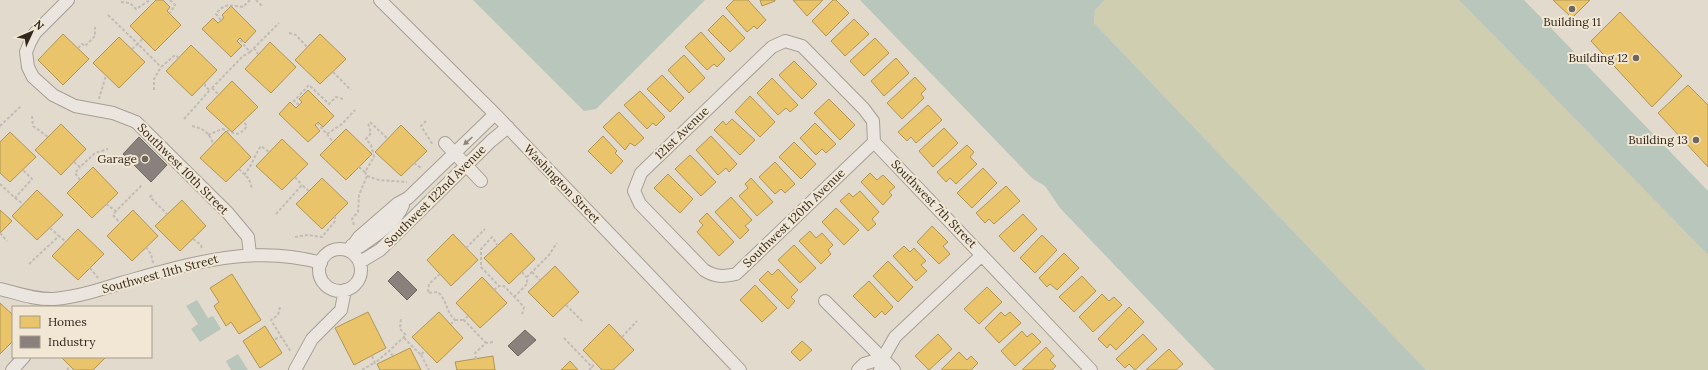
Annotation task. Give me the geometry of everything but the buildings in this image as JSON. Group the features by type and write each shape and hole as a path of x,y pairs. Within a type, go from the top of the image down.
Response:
{"street":[{"name":"Southwest 10th Street","path":"68,0 36,33 26,52 28,67 40,85 53,95 75,106 113,113 136,122 228,213 248,237 250,254"},
{"name":"Washington Street","path":"380,0 508,127 740,370"},
{"name":"121st Avenue","path":"674,237 640,204 634,191 641,173 772,47 785,41 802,46 864,109 873,121 874,142"},
{"name":"Southwest 122nd Avenue","path":"353,244 397,204 404,201 495,114"},
{"name":"Southwest 122nd Avenue","path":"360,262 380,250 508,127"},
{"name":"Southwest 120th Avenue","path":"674,237 704,270 714,276 724,277 736,274 874,142"},
{"name":"Southwest 7th Street","path":"874,142 1091,370"},
{"path":"440,146 455,153 481,180"},
{"path":"353,244 360,262 361,268 359,280 345,290 333,289 324,282 319,272 321,262 330,252 353,244"},
{"name":"Southwest 11th Street","path":"0,289 52,303 156,274 225,257 260,254 321,262"},
{"path":"881,364 895,338 982,255"},
{"path":"296,366 312,339 340,310 345,290"},
{"path":"825,301 881,364 894,370"},
{"path":"12,370 23,358"},
{"path":"858,370 864,364 881,364"}],"path":[{"path":"123,0 121,2 130,3 136,9 150,0"},
{"path":"170,0 175,5 170,13"},
{"path":"221,20 216,14 221,7 230,4 243,7 250,0"},
{"path":"256,0 263,7"},
{"path":"108,15 161,66"},
{"path":"184,119 243,56 250,52 279,23"},
{"path":"78,48 82,44 85,46 95,36 95,27"},
{"path":"289,33 296,35 307,47"},
{"path":"132,49 143,38"},
{"path":"239,39 250,52"},
{"path":"254,48 258,54"},
{"path":"154,90 154,79 161,66 175,55 179,58"},
{"path":"333,72 352,90"},
{"path":"96,110 106,75"},
{"path":"204,83 219,94"},
{"path":"298,105 294,101 309,85 329,104 336,98 343,99"},
{"path":"0,126 21,106"},
{"path":"327,134 342,124 355,110"},
{"path":"32,116 33,126 48,137"},
{"path":"208,135 222,129 232,134 237,134 247,126 243,121"},
{"path":"426,121 422,126 440,146"},
{"path":"317,123 333,142"},
{"path":"365,172 374,157 371,145 366,139 371,133 369,123 388,139"},
{"path":"192,126 201,128 212,138 213,145"},
{"path":"244,175 252,166 254,156 261,146 269,152"},
{"path":"80,180 75,173 80,167 95,153 108,149"},
{"path":"74,162 80,167"},
{"path":"414,163 421,168"},
{"path":"417,173 426,163"},
{"path":"359,167 367,176 379,180 406,183 410,180"},
{"path":"239,169 249,179 252,190"},
{"path":"15,198 32,179 23,170"},
{"path":"353,244 352,219 358,212 358,195 367,176"},
{"path":"295,177 302,186 309,191"},
{"path":"0,184 23,204"},
{"path":"120,223 113,215 142,185"},
{"path":"276,214 302,186"},
{"path":"152,195 150,198 167,214"},
{"path":"106,204 116,211"},
{"path":"295,237 308,235 322,237 335,221 335,216"},
{"path":"50,228 66,242"},
{"path":"466,248 485,230"},
{"path":"0,233 7,241"},
{"path":"29,264 59,236"},
{"path":"498,246 492,237 481,249 481,267 499,286 504,286 524,307 522,314"},
{"path":"527,277 549,255 557,243"},
{"path":"146,248 151,254 156,274"},
{"path":"514,297 527,284 527,277 522,272"},
{"path":"532,272 540,280"},
{"path":"440,274 430,284 428,293 438,292 445,300 447,312 455,320 464,320 468,316"},
{"path":"494,290 499,286"},
{"path":"566,305 582,321"},
{"path":"280,307 278,315 271,320 296,366"},
{"path":"362,370 375,363 404,338 406,335 400,329 401,318"},
{"path":"451,324 455,320"},
{"path":"464,320 486,343"},
{"path":"622,337 638,321"},
{"path":"276,340 281,337"},
{"path":"404,338 421,354 429,370"},
{"path":"564,338 592,367"},
{"path":"476,359 476,353 486,343 493,342"},
{"path":"421,354 425,350"},
{"path":"389,351 393,356"},
{"path":"372,356 375,363"},
{"path":"588,370 595,363"},
{"path":"67,370 70,366"}],"shaded area":[{"path":"473,0 705,0 596,109 584,111"},
{"path":"860,0 1105,0 1095,10 1094,23 1426,370 1215,370 1060,208 1045,186 1033,179"},
{"path":"1105,0 1459,0 1708,255 1708,370 1426,370 1094,23 1095,10"},
{"path":"1459,0 1524,0 1708,191 1708,255"},
{"path":"197,300 208,318 213,316 221,329 200,342 191,329 198,324 186,306"},
{"path":"238,354 248,370 231,370 226,361"}],"place":[{"name":"Building 11","path":"1572,9"},
{"name":"Building 12","path":"1636,58"},
{"name":"Building 13","path":"1696,140"},
{"name":"Garage","path":"145,159"}]}
